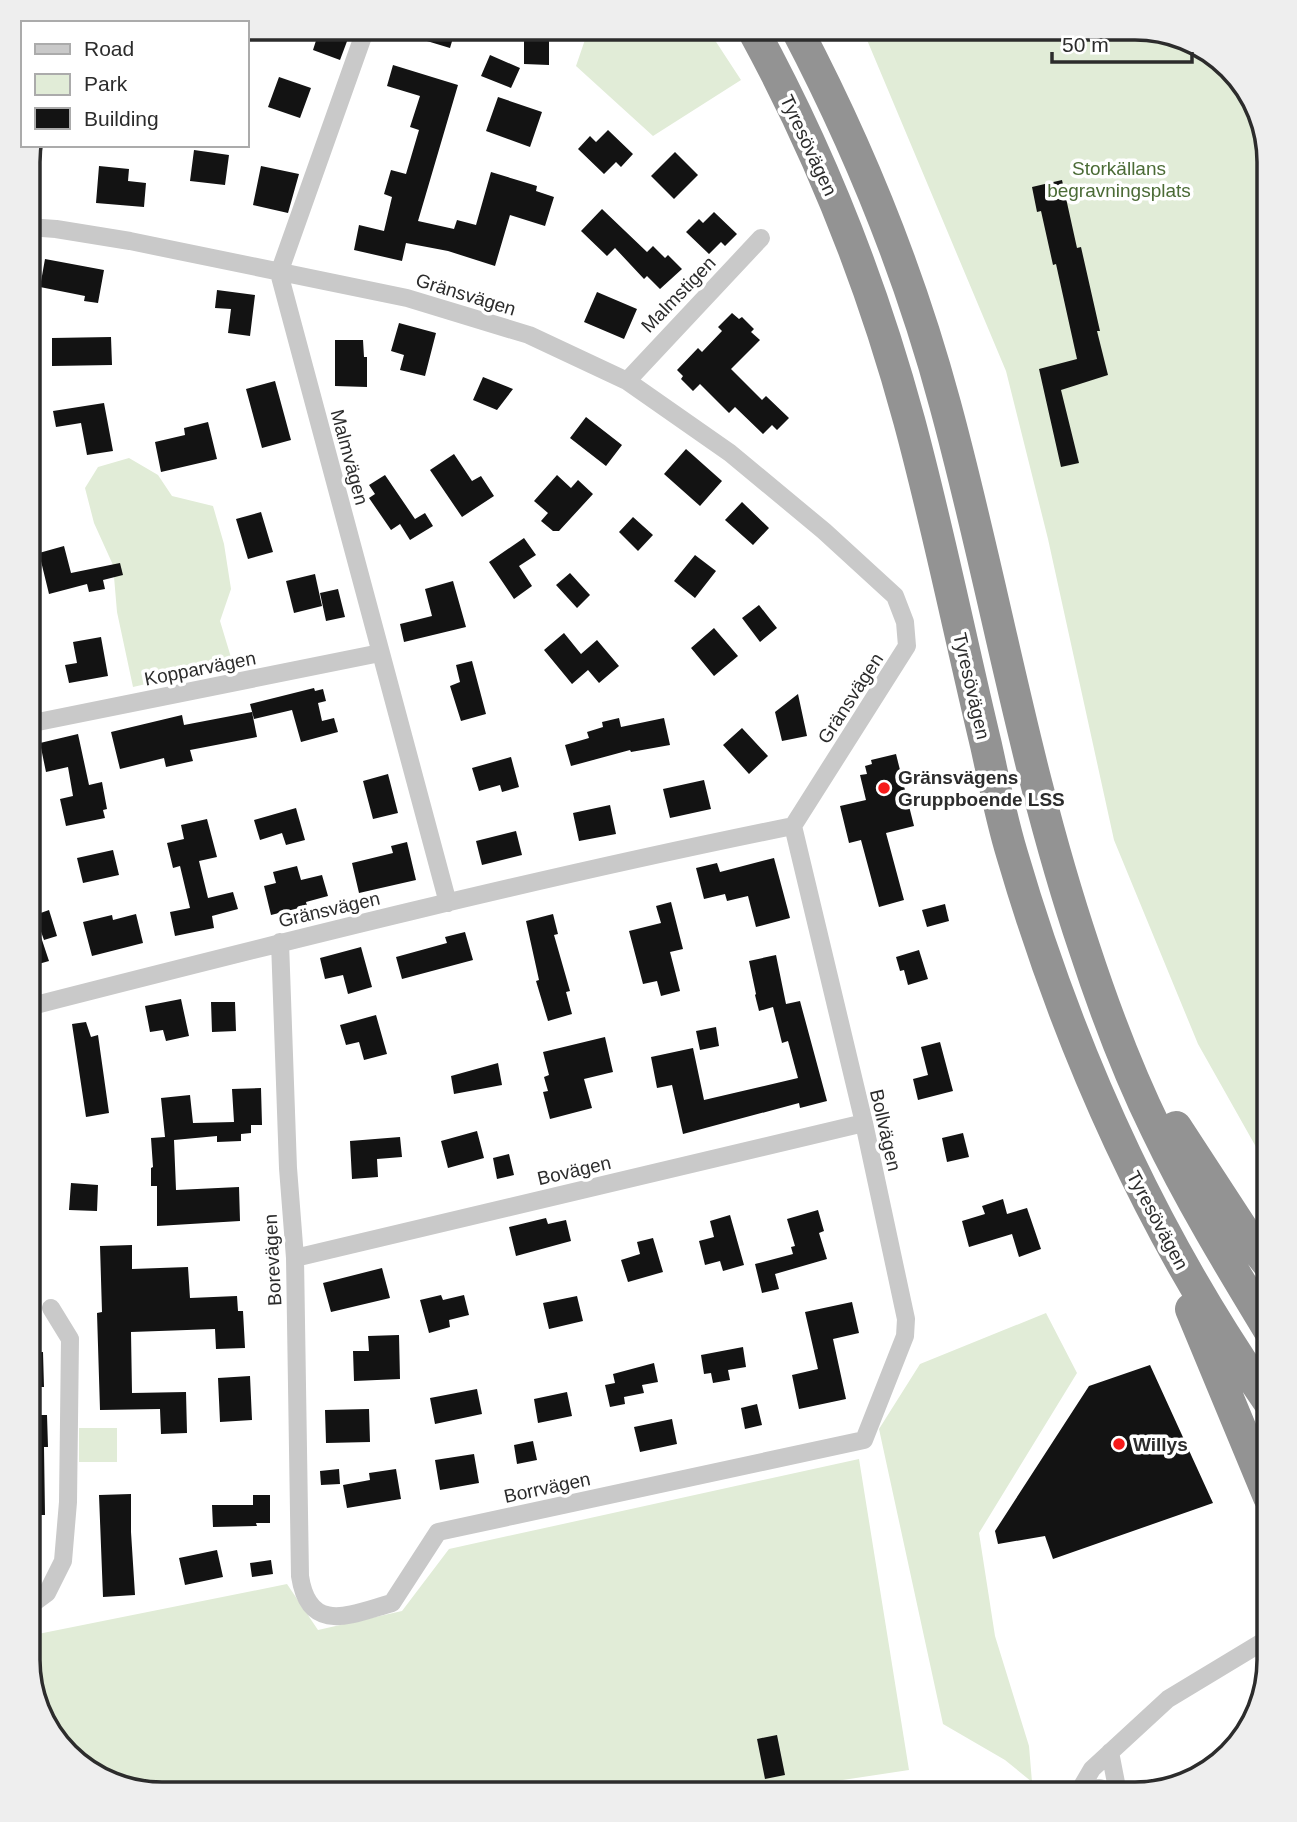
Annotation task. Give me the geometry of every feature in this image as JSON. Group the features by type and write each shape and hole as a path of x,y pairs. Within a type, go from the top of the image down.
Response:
{"highway":[{"name":"Tyresövägen","path":"759,41 791,103 844,223 880,323 909,421 1011,852 1063,1013 1103,1108 1160,1226 1205,1306 1257,1384"},
{"name":"Tyresövägen","path":"803,41 828,89 884,216 916,309 945,403 1035,779 1065,888 1103,1002 1156,1129 1205,1224 1257,1310"},
{"path":"1103,1002 1186,1145 1257,1250"},
{"path":"1160,1226 1194,1318 1257,1468"}],"street":[{"path":"279,274 362,40"},
{"name":"Gränsvägen","path":"40,1004 280,942 645,856 793,825 907,646 902,610 895,597 824,531 730,453 627,381 529,335 407,298 279,274 130,241 41,228"},
{"name":"Malmstigen","path":"627,381 761,238"},
{"name":"Malmvägen","path":"279,274 448,903"},
{"name":"Kopparvägen","path":"41,721 380,653"},
{"name":"Bollvägen","path":"793,825 864,1123 906,1319 905,1336 864,1440"},
{"name":"Borevägen","path":"280,942 288,1168 295,1258 300,1576"},
{"name":"Bovägen","path":"295,1258 864,1123"},
{"path":"40,1597 47,1592 63,1561 68,1502 70,1339 51,1308"},
{"name":"Borrvägen","path":"300,1576 310,1603 326,1616 336,1618 392,1603 438,1532 864,1440"},
{"path":"1085,1782 1092,1769 1168,1699 1257,1645"},
{"path":"1110,1752 1117,1782"}],"green space":[{"path":"585,40 715,41 741,80 653,136 576,66"},
{"name":"Storkällans begravningsplats","path":"867,41 1143,41 1174,47 1209,65 1232,88 1247,115 1253,130 1257,162 1257,1149 1198,1044 1114,840 1048,539 1006,371"},
{"path":"129,458 158,475 172,496 213,506 224,544 231,589 220,621 233,664 133,687 117,612 113,565 94,523 85,488 98,467"},
{"path":"1046,1313 1077,1373 979,1533 995,1636 1029,1746 1032,1782 1005,1760 943,1724 879,1429 920,1364"},
{"path":"79,1428 117,1428 117,1462 79,1462"},
{"path":"859,1459 909,1770 832,1782 154,1781 130,1778 88,1757 65,1734 44,1692 40,1634 287,1584 318,1630 402,1611 449,1549"}],"building":[{"path":"316,40 347,40 340,60 313,50"},
{"path":"424,40 452,40 450,48"},
{"path":"524,40 549,40 549,65 524,64"},
{"path":"490,55 520,68 511,88 481,76"},
{"path":"393,65 458,85 418,221 454,229 457,220 476,225 491,172 537,186 536,191 554,197 545,226 510,215 495,266 448,251 406,243 402,261 354,250 359,225 384,231 392,197 384,194 391,170 406,174 419,130 410,127 420,96 387,86"},
{"path":"279,77 311,88 300,118 268,107"},
{"path":"498,97 542,112 530,147 486,131"},
{"path":"608,130 633,154 621,167 616,162 604,174 578,149 590,136 596,142"},
{"path":"194,150 229,155 225,185 190,181"},
{"path":"675,152 698,175 674,199 651,176"},
{"path":"99,166 129,169 128,181 146,183 144,207 96,203"},
{"path":"261,166 299,174 288,213 253,205"},
{"path":"1062,180 1077,248 1081,247 1108,375 1061,390 1079,463 1061,467 1039,369 1077,359 1056,264 1053,265 1041,211 1037,212 1032,187"},
{"path":"602,209 647,252 653,246 665,258 668,255 682,269 660,289 647,276 644,279 615,248 607,256 581,231"},
{"path":"714,212 737,234 725,246 721,242 709,254 686,232 699,219 703,223"},
{"path":"45,259 104,270 98,303 84,301 85,296 41,287"},
{"path":"217,290 255,295 250,336 228,333 231,309 215,308"},
{"path":"597,292 637,309 624,339 584,322"},
{"path":"732,313 739,319 742,317 754,329 751,332 760,340 731,369 762,400 766,396 789,418 777,430 772,425 763,434 735,407 729,413 700,384 693,391 681,379 683,376 677,370 698,348 702,352 722,331 718,327"},
{"path":"399,323 436,333 425,376 400,370 404,355 391,351"},
{"path":"111,337 112,365 52,366 52,338"},
{"path":"335,340 363,340 364,357 367,357 367,387 335,386"},
{"path":"483,377 513,389 497,410 473,400"},
{"path":"275,381 291,440 262,448 246,389"},
{"path":"104,403 113,451 87,455 81,423 56,427 53,411"},
{"path":"586,417 622,445 606,466 570,438"},
{"path":"208,422 217,459 161,472 155,442 185,435 184,428"},
{"path":"686,449 722,481 700,506 664,474"},
{"path":"454,454 472,481 481,476 494,496 462,517 430,470"},
{"path":"385,475 415,519 425,513 433,526 410,540 400,524 391,530 369,498 375,494 369,485"},
{"path":"557,475 571,488 578,480 593,494 559,531 553,531 541,521 548,513 534,501"},
{"path":"742,502 769,528 753,545 725,520"},
{"path":"261,512 273,552 248,559 236,519"},
{"path":"633,517 653,535 638,551 619,532"},
{"path":"524,538 536,555 519,566 532,586 514,599 489,562"},
{"path":"64,546 71,573 120,563 123,575 103,580 105,589 89,592 87,584 49,594 41,553"},
{"path":"695,555 716,571 695,598 674,581"},
{"path":"570,573 590,595 577,608 556,585"},
{"path":"315,574 322,606 294,613 286,581"},
{"path":"453,581 466,627 404,642 400,624 432,616 425,589"},
{"path":"338,589 345,617 326,621 320,593"},
{"path":"759,605 777,628 760,642 742,618"},
{"path":"714,628 738,656 714,676 691,648"},
{"path":"564,633 581,654 597,640 619,666 599,683 588,670 572,684 544,650"},
{"path":"101,637 108,676 69,683 65,665 77,663 73,642"},
{"path":"472,661 486,714 461,721 450,686 460,682 456,665"},
{"path":"314,688 315,691 323,689 326,701 318,703 322,721 334,718 338,732 301,742 292,710 254,719 250,704"},
{"path":"798,694 807,736 782,741 775,712"},
{"path":"252,712 257,737 190,750 193,761 166,767 164,758 120,769 111,732 182,715 184,725"},
{"path":"619,718 621,727 664,718 670,745 631,752 630,750 571,766 565,745 589,738 587,732 603,727 602,722"},
{"path":"742,728 768,756 749,774 723,745"},
{"path":"78,734 89,785 102,782 107,809 103,810 105,818 66,826 60,799 73,796 68,767 46,772 41,743"},
{"name":"Gränsvägens Gruppboende LSS","path":"896,754 914,826 886,833 904,900 879,907 861,840 849,843 840,806 866,800 860,775 867,774 865,766 872,764 871,760"},
{"path":"511,757 519,787 502,792 500,785 479,791 472,768"},
{"path":"388,774 398,813 373,819 363,781"},
{"path":"704,780 711,809 670,818 663,789"},
{"path":"610,805 616,834 579,841 573,813"},
{"path":"296,808 305,840 286,845 282,833 260,840 254,820"},
{"path":"207,819 217,857 199,861 208,898 233,892 238,909 212,916 214,928 175,936 170,912 190,908 180,866 173,868 167,843 184,839 181,825"},
{"path":"516,831 522,855 482,865 476,841"},
{"path":"407,842 416,880 359,893 352,863 393,853 391,846"},
{"path":"113,850 119,875 83,883 77,858"},
{"path":"774,858 790,918 756,927 748,896 727,901 725,894 704,899 696,868 717,863 720,872"},
{"path":"297,866 301,880 322,875 328,896 306,902 307,906 271,915 264,886 276,883 273,872"},
{"path":"671,902 683,949 670,952 680,991 661,996 657,981 643,984 629,931 661,923 656,906"},
{"path":"945,904 949,921 927,927 922,910"},
{"path":"49,910 57,936 44,940 40,930 40,913"},
{"path":"136,914 143,943 92,956 83,922 112,915 113,920"},
{"path":"553,914 558,934 554,935 570,991 566,992 572,1014 548,1021 536,981 539,980 526,921"},
{"path":"465,932 473,960 402,979 396,957 447,943 445,937"},
{"path":"40,935 49,961 40,963"},
{"path":"361,947 372,987 348,994 343,975 325,979 320,958"},
{"path":"919,950 928,979 908,985 904,970 900,971 896,957"},
{"path":"776,955 786,1004 800,1001 827,1101 800,1108 799,1103 683,1134 672,1085 657,1088 651,1057 693,1048 704,1100 798,1078 788,1041 782,1043 773,1007 759,1011 755,995 749,961"},
{"path":"181,999 189,1036 166,1041 163,1030 150,1032 145,1006"},
{"path":"211,1002 235,1002 236,1031 212,1032"},
{"path":"376,1015 387,1054 364,1060 359,1042 346,1045 340,1025"},
{"path":"86,1022 91,1037 98,1035 109,1113 86,1117 72,1024"},
{"path":"716,1027 719,1046 700,1050 696,1031"},
{"path":"605,1037 613,1072 584,1079 592,1108 550,1119 543,1092 548,1091 544,1077 549,1075 543,1052"},
{"path":"940,1042 953,1091 918,1100 913,1079 928,1075 921,1047"},
{"path":"498,1063 502,1085 454,1094 451,1076"},
{"path":"261,1088 262,1125 251,1125 251,1133 241,1134 241,1141 217,1142 217,1136 174,1140 176,1190 239,1187 240,1221 157,1226 157,1186 151,1186 151,1138 165,1137 161,1098 190,1095 193,1123 234,1122 232,1089"},
{"path":"477,1131 484,1158 448,1168 441,1141"},
{"path":"963,1133 969,1157 947,1162 942,1138"},
{"path":"400,1137 402,1157 377,1159 378,1177 352,1179 350,1141"},
{"path":"509,1154 514,1175 497,1179 493,1158"},
{"path":"71,1183 98,1185 97,1211 69,1210"},
{"path":"1003,1199 1007,1214 1027,1208 1041,1249 1019,1257 1012,1234 969,1247 962,1221 985,1214 982,1206"},
{"path":"818,1210 824,1231 819,1233 827,1259 775,1274 779,1289 762,1293 755,1264 793,1254 791,1247 795,1246 787,1219"},
{"path":"730,1215 744,1265 723,1271 720,1261 705,1265 699,1241 714,1237 710,1221"},
{"path":"546,1218 548,1224 566,1220 571,1241 516,1256 509,1227"},
{"path":"653,1238 663,1272 628,1282 621,1260 640,1254 637,1242"},
{"path":"132,1245 132,1269 188,1267 190,1298 237,1296 238,1311 243,1311 245,1348 216,1349 215,1329 131,1332 132,1393 186,1392 187,1433 161,1434 160,1409 100,1410 97,1313 102,1312 100,1246"},
{"path":"382,1268 390,1298 331,1312 323,1283"},
{"path":"441,1295 443,1300 464,1295 469,1315 449,1320 450,1327 429,1333 420,1300"},
{"path":"577,1296 583,1321 549,1329 543,1303"},
{"path":"852,1302 859,1333 833,1339 846,1399 799,1409 792,1375 818,1369 805,1312"},
{"path":"399,1335 400,1379 354,1381 353,1351 369,1351 368,1336"},
{"path":"743,1347 746,1367 728,1370 730,1380 713,1383 711,1373 704,1374 701,1355"},
{"path":"40,1352 43,1352 44,1387 40,1387"},
{"path":"654,1363 658,1382 642,1385 644,1393 624,1397 625,1404 610,1407 605,1385 615,1383 613,1374"},
{"name":"Willys","path":"1150,1365 1213,1503 1053,1559 1045,1536 998,1544 995,1531 1089,1386"},
{"path":"250,1376 252,1420 220,1422 218,1378"},
{"path":"477,1389 482,1414 435,1424 430,1398"},
{"path":"567,1392 572,1416 538,1423 534,1399"},
{"path":"757,1404 762,1425 745,1429 741,1408"},
{"path":"369,1409 370,1442 326,1443 325,1410"},
{"path":"40,1415 47,1415 48,1447 44,1447 45,1515 40,1515"},
{"path":"672,1419 677,1444 640,1452 634,1427"},
{"path":"533,1441 537,1460 517,1464 514,1445"},
{"path":"474,1454 479,1483 440,1490 435,1460"},
{"path":"339,1469 340,1484 321,1485 320,1471"},
{"path":"396,1469 401,1499 347,1508 343,1485 370,1480 369,1473"},
{"path":"131,1494 135,1595 103,1597 99,1495"},
{"path":"253,1495 270,1495 270,1523 213,1527 212,1505 253,1505"},
{"path":"217,1550 223,1577 185,1585 179,1558"},
{"path":"271,1560 273,1574 252,1577 250,1563"},
{"path":"777,1735 785,1775 765,1779 757,1739"}],"place":[{"name":"Gränsvägens Gruppboende LSS","path":"884,788"},
{"name":"Willys","path":"1119,1444"}]}
